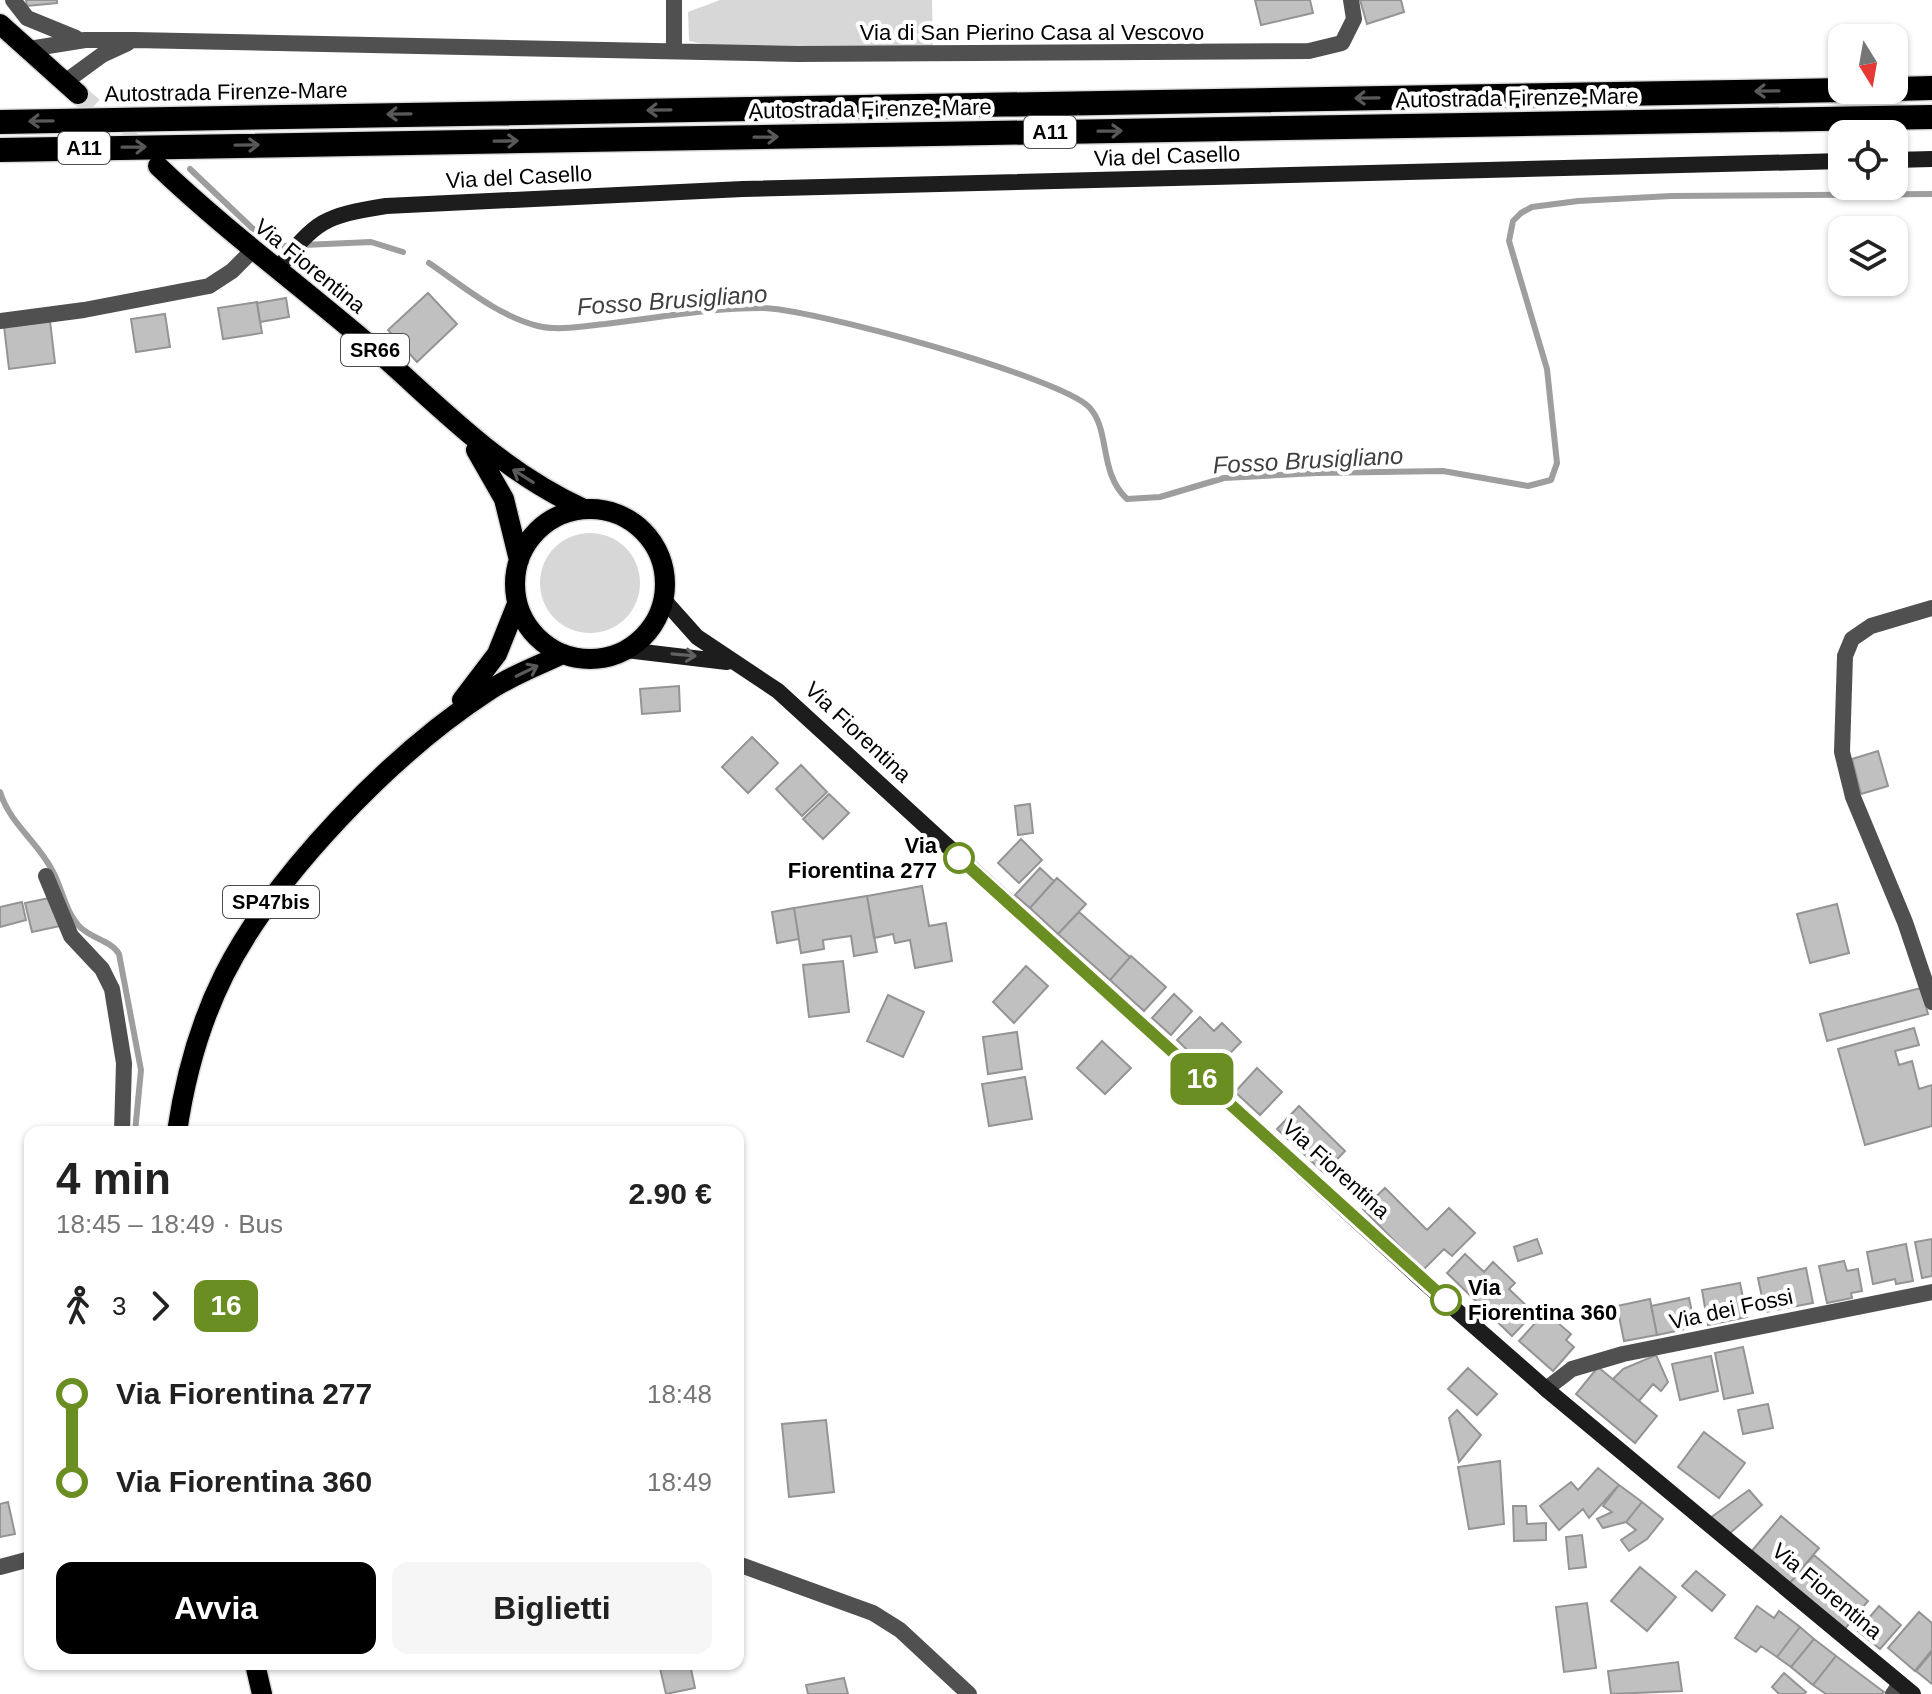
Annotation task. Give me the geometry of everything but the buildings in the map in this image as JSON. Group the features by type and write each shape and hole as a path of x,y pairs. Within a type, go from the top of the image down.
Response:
{"highway":[{"path":"1908,89 1932,88"},
{"name":"Autostrada Firenze-Mare","path":"0,122 1828,90"},
{"name":"Autostrada Firenze-Mare","path":"0,150 1932,117"}],"main road":[{"path":"0,24 71,88"},
{"name":"Via Fiorentina","path":"158,166 252,251 372,348 467,436 541,488 584,509"},
{"name":"Via Fiorentina","path":"467,436 504,499 519,560"},
{"path":"584,509 621,515 642,529 662,562 664,600 650,629 626,650 601,658 563,654 530,629 517,604 514,586 519,560 530,538 549,521 584,509"},
{"name":"SP47bis","path":"446,721 497,654 517,604"},
{"name":"SP47bis","path":"178,1126 197,1038 224,975 245,939 314,848 446,721 488,691 563,654"},
{"path":"256,1670 262,1694"}],"street":[{"path":"13,0 22,14 35,22 85,40"},
{"path":"13,0 22,44 134,40"},
{"path":"674,0 674,51"},
{"name":"Via di San Pierino Casa al Vescovo","path":"71,88 102,55 134,40 1020,55 1318,51 1342,43 1352,29 1351,0"},
{"path":"1908,160 1932,159"},
{"name":"Via del Casello","path":"277,270 306,234 338,214 386,206 743,189 1828,161"},
{"path":"0,321 84,310 209,286 232,271 252,251"},
{"name":"Via Fiorentina","path":"664,600 688,630 778,691 1546,1389 1902,1691"},
{"path":"1932,608 1871,626 1852,639 1845,656 1842,752 1853,797 1905,922 1932,1002"},
{"name":"Via Fiorentina","path":"626,650 706,657 741,665"},
{"path":"46,876 71,936 102,969 112,989 124,1063 122,1126"},
{"name":"Via dei Fossi","path":"1546,1389 1572,1369 1623,1354 1932,1292"},
{"path":"0,1567 24,1561"},
{"path":"744,1566 873,1613 900,1630 969,1694"}],"shaded area":[{"path":"720,0 932,0 933,49 712,46 689,41 688,12"},
{"path":"590,533 618,541 632,555 640,583 632,611 618,625 590,633 562,625 548,611 540,583 548,555 562,541"}],"waterway":[{"name":"Fosso Brusigliano","path":"190,169 252,228 281,246 371,242 403,252"},
{"name":"Fosso Brusigliano","path":"429,263 495,308 538,326 571,328 702,311 761,308 828,319 985,362 1068,394 1089,407 1100,427 1112,476 1127,499 1160,497 1224,478 1317,473 1443,471 1528,486 1551,480 1557,463 1547,369 1509,241 1513,221 1521,213 1532,207 1578,201 1671,196 1932,194"},
{"path":"0,792 10,814 52,870 74,920 119,954 141,1070 136,1126"}],"tunnel":[{"path":"78,94 143,152"}],"bus line":[{"name":"16","path":"959,858 1446,1300"}],"place":[{"name":"Via Fiorentina 277","path":"959,858"},
{"name":"Via Fiorentina 360","path":"1446,1300"}]}
